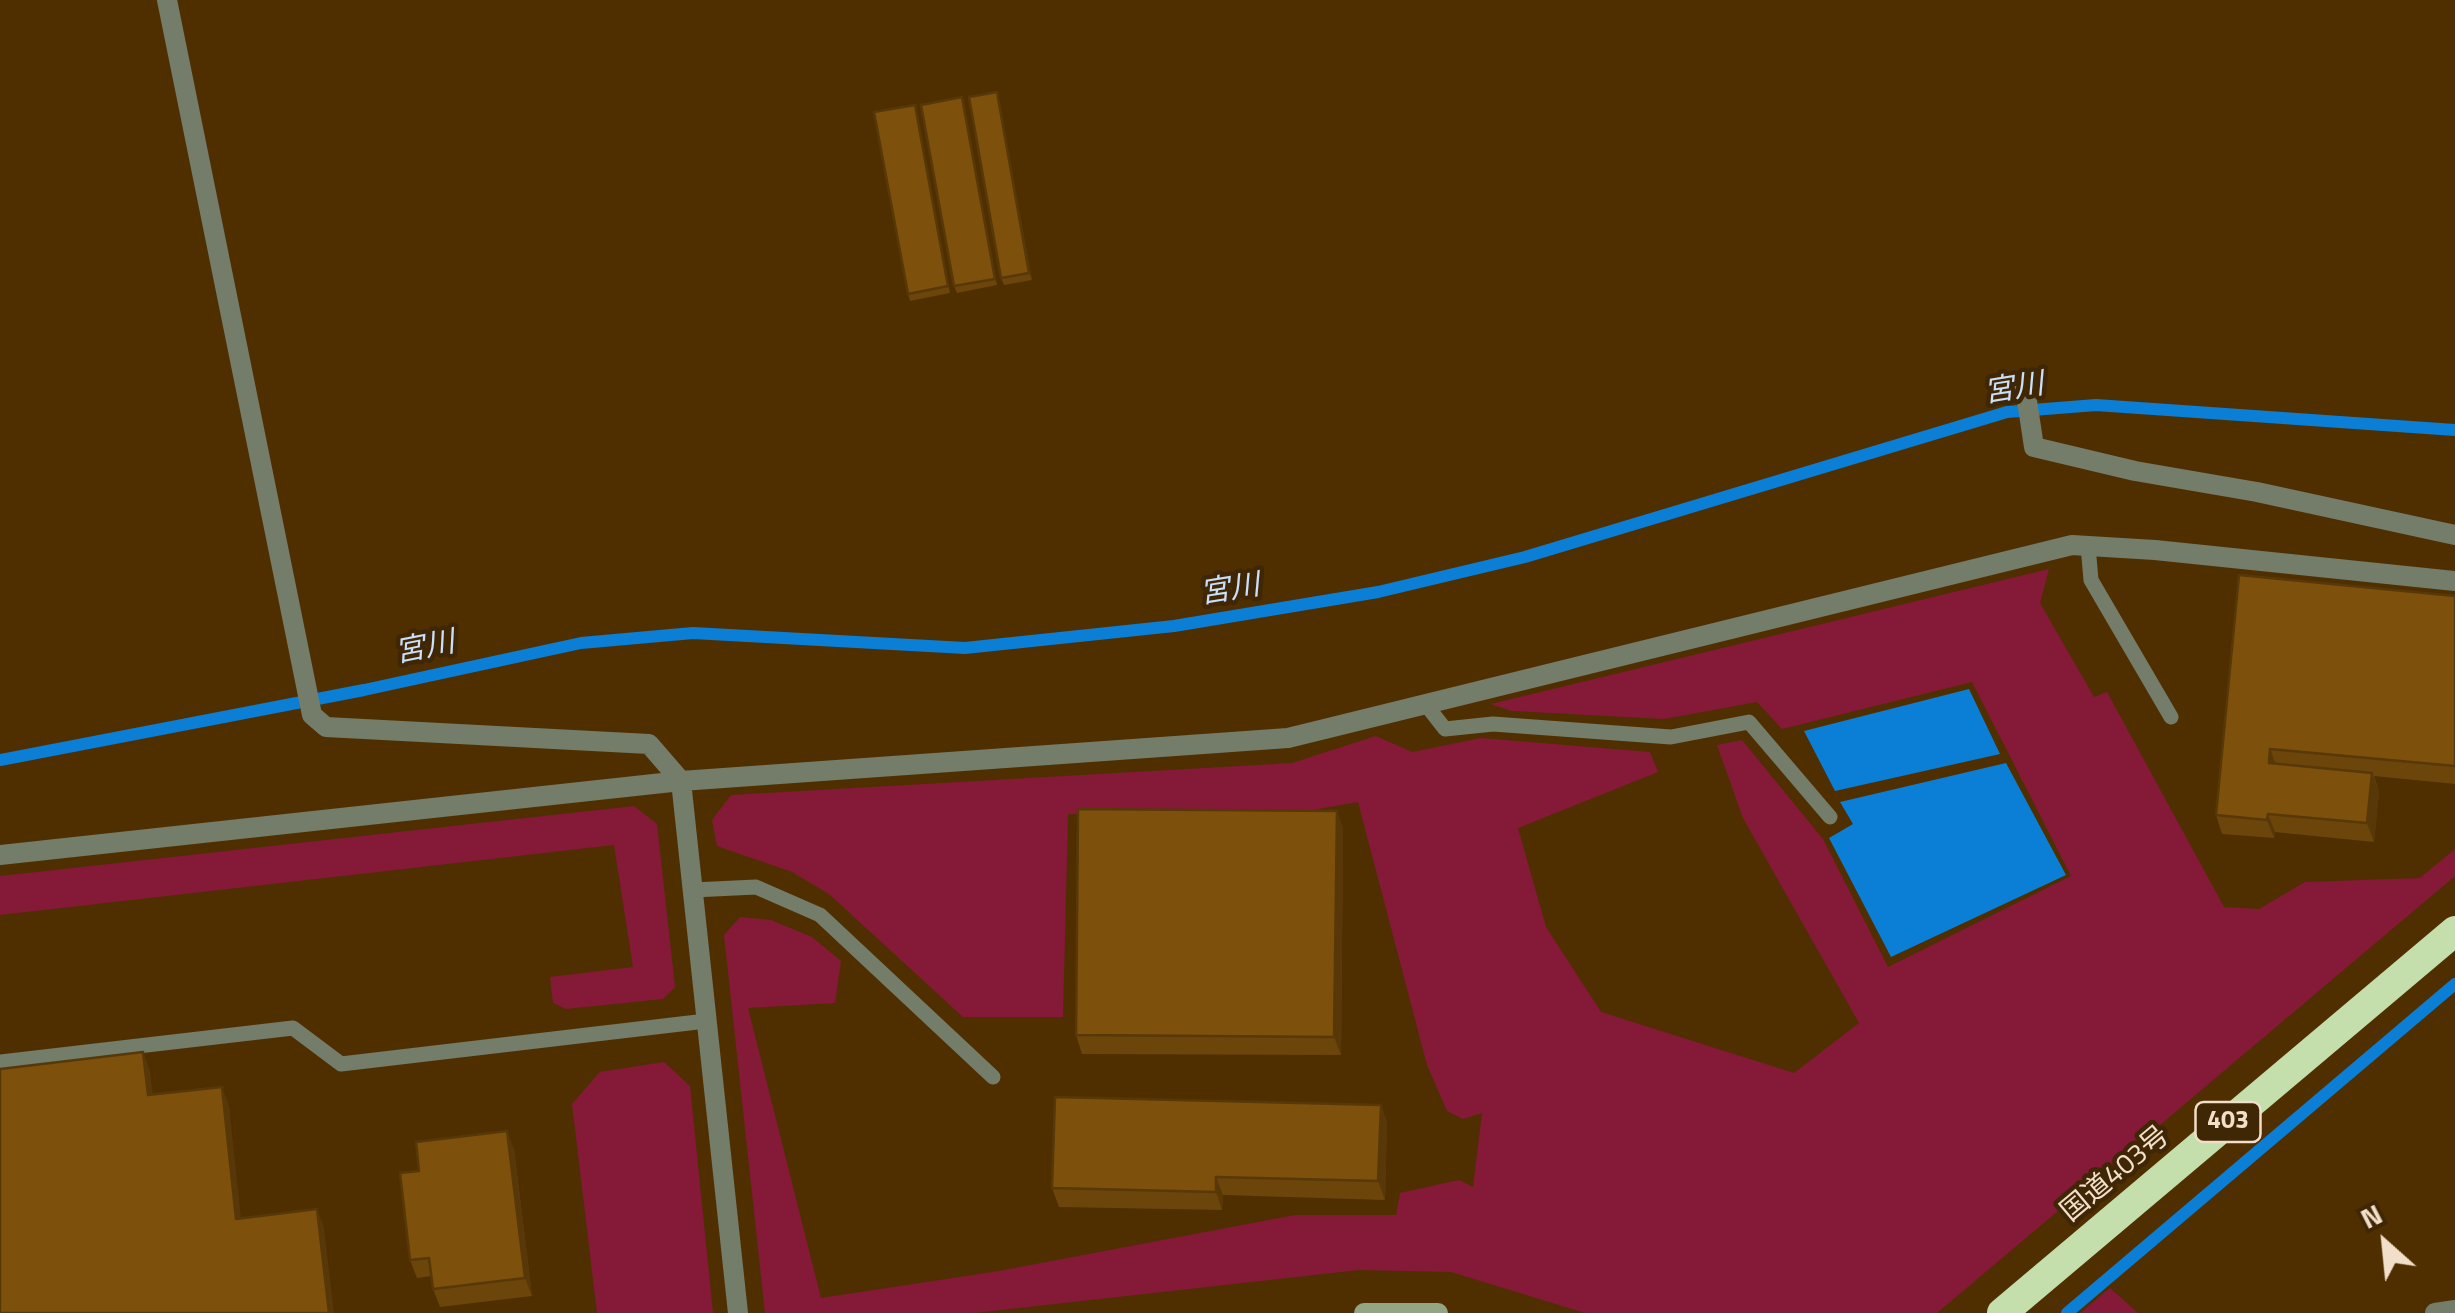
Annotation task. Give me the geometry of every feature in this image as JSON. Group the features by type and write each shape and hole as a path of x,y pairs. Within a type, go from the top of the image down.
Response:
{"highway":[{"name":"国道403号","path":"2014,1309 2455,931"}],"street":[{"path":"166,0 312,716 326,727 650,744 681,781 738,1313"},
{"path":"2024,382 2034,447 2135,471 2455,534"},
{"path":"0,855 681,781 1288,738 2072,545 2455,581"},
{"path":"2435,1313 2455,1310"},
{"path":"1364,1313 1438,1313"}],"lane":[{"path":"2088,546 2092,580 2171,718"},
{"path":"1427,706 1445,730 1494,724 1671,737 1749,722 1830,818"},
{"path":"693,890 756,887 820,915 992,1076"},
{"path":"0,1062 292,1028 341,1064 706,1021"}],"shaded area":[{"path":"2049,569 2040,603 2094,697 2107,692 2224,907 2259,909 2305,882 2420,878 2455,849 2455,876 1937,1313 1585,1313 1451,1272 1359,1270 974,1313 765,1313 724,935 740,917 771,920 812,937 841,961 835,1003 748,1008 821,1298 999,1271 1295,1215 1396,1215 1400,1193 1459,1180 1473,1187 1482,1113 1463,1119 1447,1111 1427,1065 1358,802 1279,816 1068,814 1063,1017 963,1017 829,894 792,872 717,846 712,820 731,795 1292,763 1376,736 1412,752 1481,738 1650,752 1658,772 1518,828 1546,927 1601,1012 1794,1073 1859,1023 1743,818 1717,745 1742,740 1823,839 1888,967 2071,876 1972,682 1782,729 1757,702 1664,719 1512,711 1491,704"},
{"path":"634,806 657,824 675,987 663,999 566,1009 553,1003 550,977 633,967 614,845 0,915 0,876"},
{"path":"664,1062 690,1086 713,1313 597,1313 572,1104 600,1072"},
{"path":"2110,1288 2138,1313 2080,1313"}],"water":[{"path":"1969,689 2000,754 1835,791 1804,731"},
{"path":"2006,763 2066,875 1891,957 1829,838 1853,824 1840,802"}],"building":[{"path":"997,92 1029,273 1001,278 969,97"},
{"path":"962,97 995,279 954,286 921,105"},
{"path":"915,105 948,286 908,294 874,112"},
{"path":"2239,575 2455,596 2455,766 2270,749 2269,763 2372,773 2367,823 2268,814 2267,820 2216,815"},
{"path":"1078,809 1337,811 1334,1037 1076,1035"},
{"path":"143,1052 148,1095 222,1087 236,1219 317,1209 329,1313 0,1313 0,1069"},
{"path":"1055,1097 1381,1105 1378,1181 1216,1177 1216,1192 1052,1188"},
{"path":"507,1131 525,1278 433,1289 429,1258 410,1260 400,1173 419,1171 416,1142"}],"waterway":[{"name":"宮川","path":"0,760 364,690 581,643 693,633 965,648 1174,626 1378,592 1525,557 2007,412 2096,405 2455,430"},
{"path":"2067,1313 2455,984"}]}
